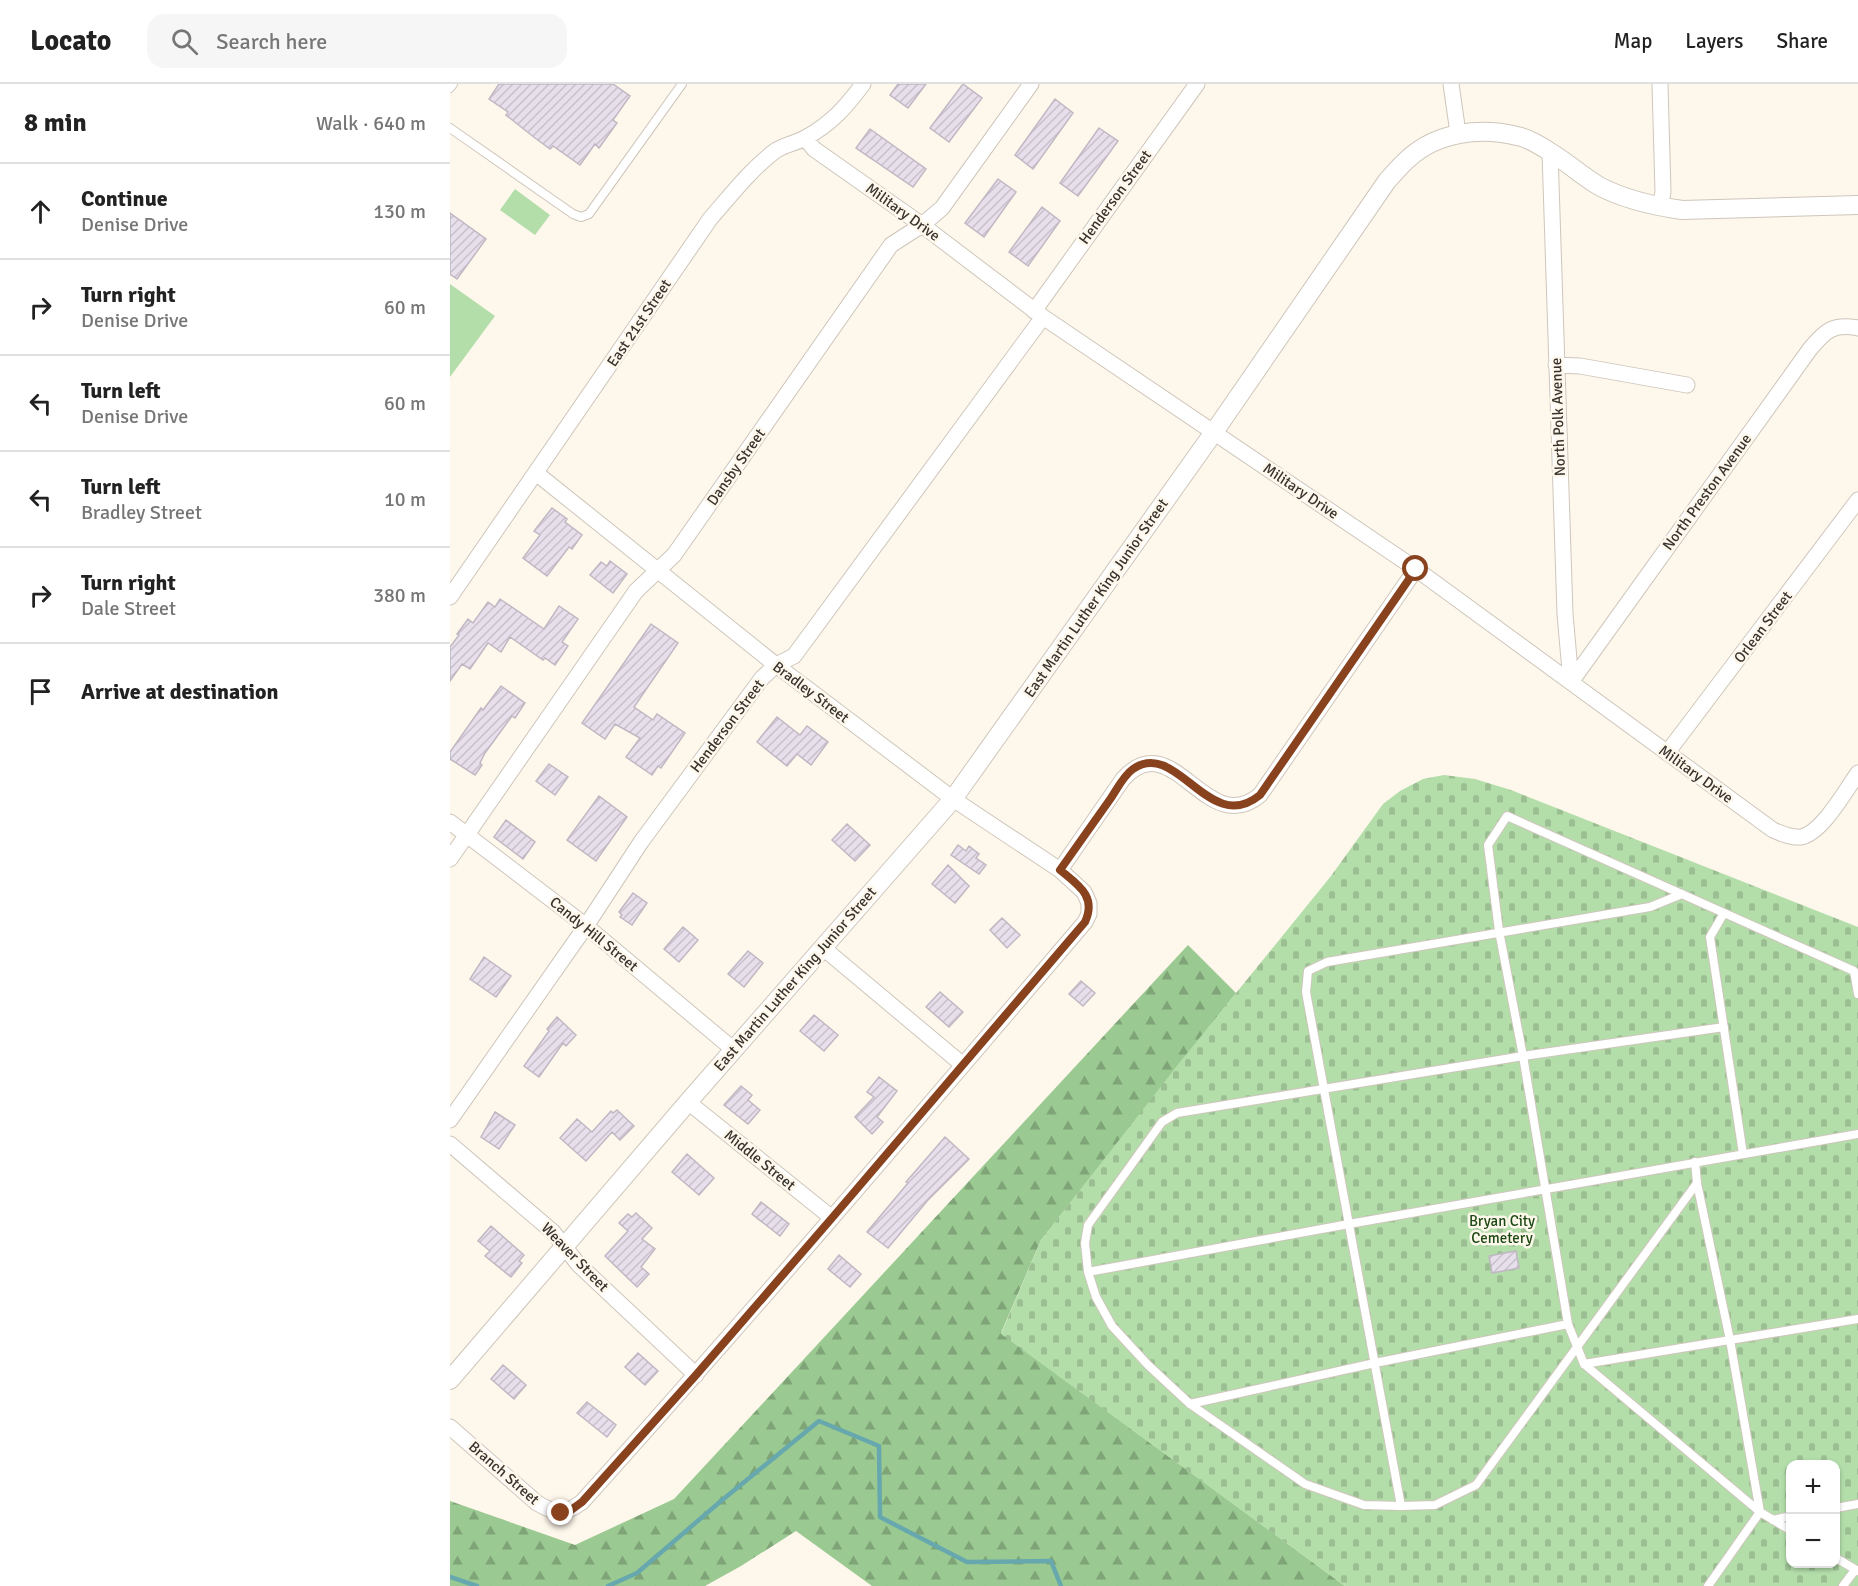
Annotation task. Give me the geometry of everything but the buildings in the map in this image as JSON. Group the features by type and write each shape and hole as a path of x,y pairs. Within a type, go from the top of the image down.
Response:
{"street":[{"name":"East 21st Street","path":"450,597 710,219 758,166 778,149 805,138 844,110 863,84"},
{"name":"Dansby Street","path":"450,859 636,591 674,555 891,244 922,225 942,208 1031,84"},
{"name":"Henderson Street","path":"450,1120 586,926 641,842 762,678 776,665 794,656 1039,314 1197,84"},
{"path":"1451,84 1458,134"},
{"path":"1660,84 1663,192 1660,207"},
{"name":"East Martin Luther King Junior Street","path":"450,1380 822,947 953,799 1214,432 1387,181 1409,157 1433,142 1458,134 1489,132 1520,136 1550,152 1599,186 1627,199 1660,207 1682,210 1858,205"},
{"name":"Military Drive","path":"805,138 814,149 922,225 1039,314 1416,569 1773,830 1799,837 1811,834 1820,826 1858,773"},
{"name":"North Polk Avenue","path":"1550,152 1565,614 1571,682"},
{"name":"North Preston Avenue","path":"1571,682 1809,350 1830,329 1844,325 1858,328"},
{"path":"1556,365 1580,366 1687,385"},
{"name":"Bradley Street","path":"536,474 776,665 953,799 1060,870 1084,892 1089,903 1089,914 1085,922 963,1065"},
{"name":"Orlean Street","path":"1667,753 1858,500"},
{"path":"1060,870 1124,779 1133,769 1142,765 1153,762 1161,764 1215,802 1227,805 1243,805 1252,802 1260,795 1416,569"},
{"name":"Candy Hill Street","path":"450,822 586,926 734,1050"},
{"path":"696,1375 963,1065 822,947"},
{"name":"Middle Street","path":"688,1102 832,1218"},
{"name":"Weaver Street","path":"450,1144 553,1232 578,1264 696,1375"},
{"name":"Branch Street","path":"450,1426 537,1503 548,1510 561,1513 571,1510 582,1502 696,1375"}],"lane":[{"path":"450,88 453,84"},
{"path":"450,128 573,214 581,217 589,214 682,84"},
{"path":"1786,1527 1760,1512 1584,1364 1577,1348 1568,1324 1523,1056 1499,932 1488,845 1507,816 1854,971 1858,994"},
{"path":"1401,1506 1306,992 1308,971 1327,962 1650,907 1682,894"},
{"path":"1724,913 1710,937 1743,1154"},
{"path":"1697,1183 1476,1485 1435,1505 1364,1505 1305,1484 1190,1404 1148,1365 1112,1326 1096,1297 1088,1272 1085,1244 1088,1225 1162,1122 1177,1113 1523,1056 1724,1027"},
{"path":"1088,1272 1858,1134"},
{"path":"1695,1162 1697,1183 1730,1340 1760,1512 1708,1586"},
{"path":"1584,1364 1858,1319"},
{"path":"1190,1404 1568,1324"},
{"path":"1840,1507 1858,1504"},
{"path":"1773,1520 1786,1517"},
{"path":"1840,1560 1857,1570 1843,1586"}],"green space":[{"path":"515,189 550,215 535,235 500,210"},
{"path":"450,284 495,316 450,377"},
{"name":"Bryan City Cemetery","path":"1444,775 1475,779 1511,790 1858,927 1858,1586 1345,1586 1001,1334 1041,1240 1180,1062 1331,876 1383,804 1400,791 1423,779"},
{"path":"1188,945 1236,993 1041,1240 1001,1333 1345,1586 872,1586 796,1531 705,1586 450,1586 450,1501 575,1545 674,1499"}],"waterway":[{"path":"608,1586 637,1573 819,1421 879,1446 880,1517 967,1562 1051,1561 1061,1586"},
{"path":"450,1577 477,1586"}],"route":[{"path":"561,1513 571,1510 582,1502 696,1375 1085,922 1089,914 1089,903 1084,892 1060,870 1133,769 1153,762 1161,764 1215,802 1236,806 1252,802 1260,795 1416,569"}]}
